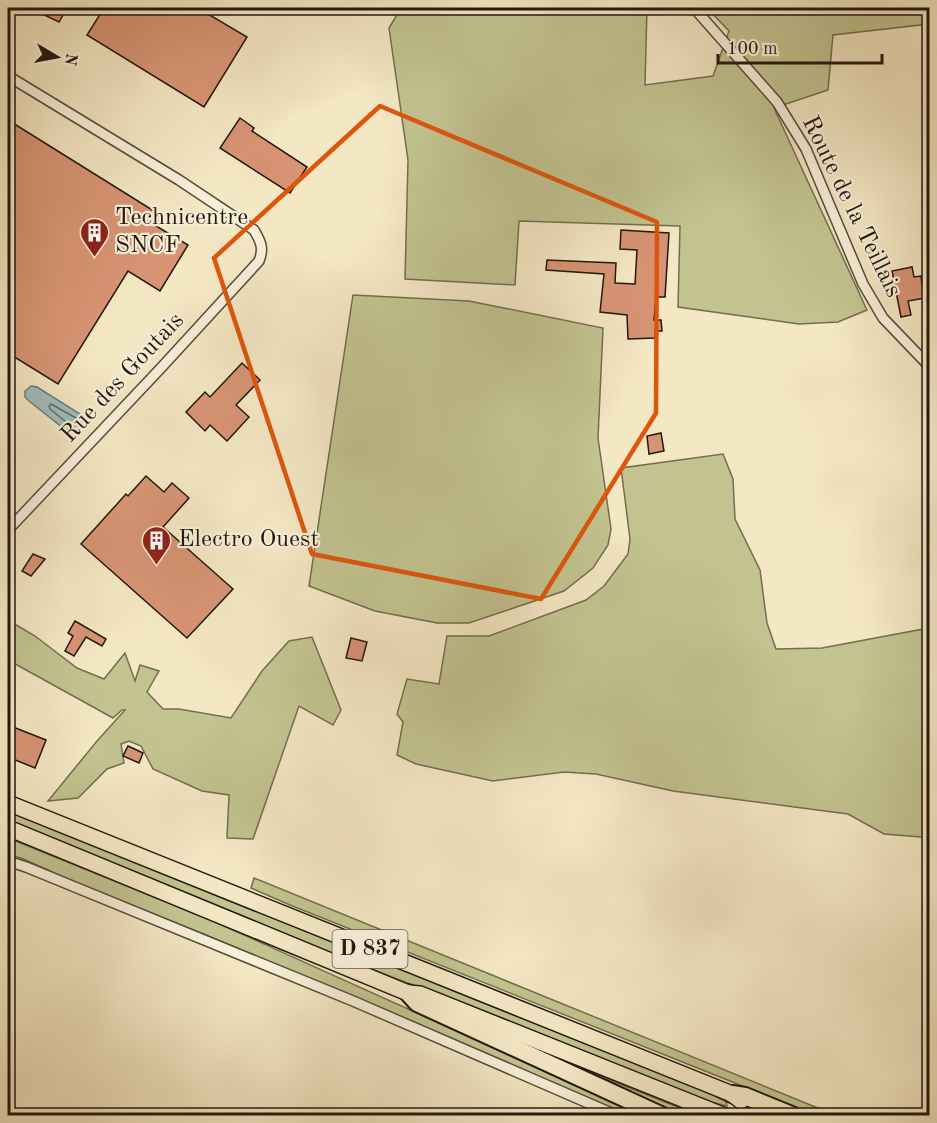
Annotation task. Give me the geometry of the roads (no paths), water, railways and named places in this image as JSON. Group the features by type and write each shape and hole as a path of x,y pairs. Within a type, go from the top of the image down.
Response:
{"highway":[{"path":"408,993 417,1003 663,1116"},
{"path":"732,1094 745,1096 794,1116"}],"main road":[{"name":"D 837","path":"8,803 732,1094 742,1101 778,1116"},
{"name":"D 837","path":"8,828 408,993 420,994 725,1116"}],"street":[{"name":"Route de la Teillais","path":"694,8 777,102 806,149 868,292 883,318 930,367"},
{"name":"Rue des Goutais","path":"8,76 170,174 254,230 263,250 259,261 8,530"},
{"path":"8,861 232,950 618,1116"}],"water":[{"path":"31,386 37,387 80,414 83,421 78,430 68,432 29,401 25,397 25,391"}],"place":[{"name":"Technicentre SNCF","path":"94,258"},
{"name":"Electro Ouest","path":"157,566"}]}
